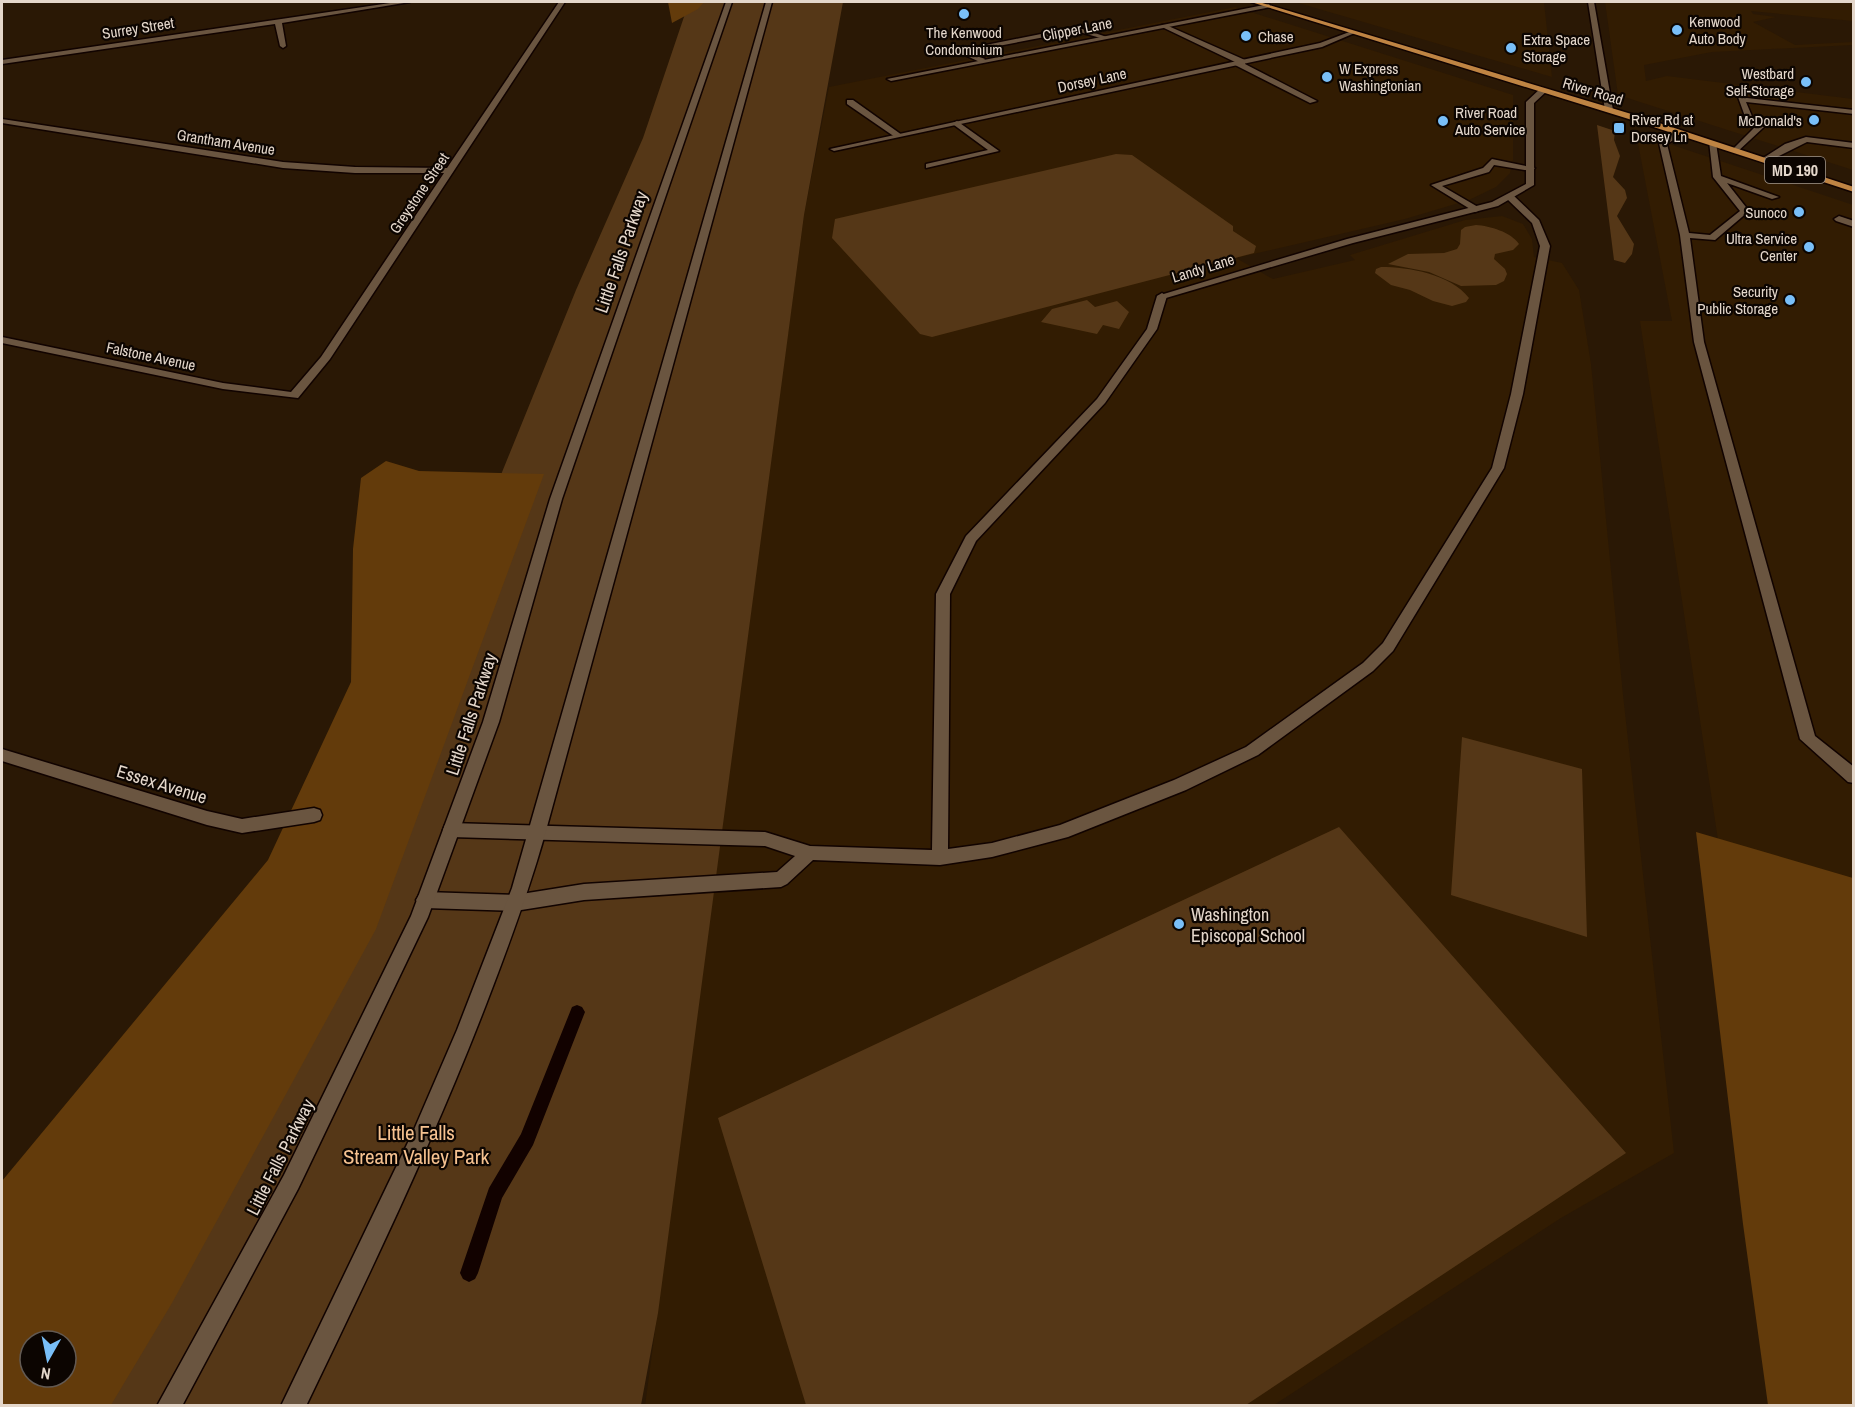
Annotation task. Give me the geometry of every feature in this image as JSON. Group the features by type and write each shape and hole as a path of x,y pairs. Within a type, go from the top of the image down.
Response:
{"main road":[{"name":"River Road","path":"1254,2 1674,130 1854,190"}],"street":[{"name":"Surrey Street","path":"2,62 407,2"},
{"name":"Greystone Street","path":"294,396 325,359 562,2"},
{"name":"Little Falls Parkway","path":"169,1406 291,1182 425,900 491,723 556,499 729,2"},
{"path":"293,1406 385,1219 464,1038 515,903 537,834 769,2"},
{"path":"1591,2 1609,110"},
{"name":"Clipper Lane","path":"891,79 1269,6"},
{"path":"278,21 283,46"},
{"path":"1164,26 1240,62 1313,101"},
{"path":"982,61 960,51 1076,29 1104,38"},
{"name":"Dorsey Lane","path":"834,149 1322,45 1354,32"},
{"path":"1185,35 1195,33"},
{"path":"451,830 765,839 810,854 940,858 992,850 1062,832 1180,785 1252,751 1368,667 1388,646 1498,468 1517,394 1545,246 1536,222 1510,197 1530,185 1530,102 1544,90"},
{"path":"1736,151 1754,136 1760,127 1751,122 1741,99 1854,112"},
{"path":"850,102 898,135"},
{"path":"1743,106 1768,106 1854,117"},
{"name":"Grantham Avenue","path":"2,121 283,165 355,170 449,171"},
{"path":"929,166 996,151 957,123"},
{"path":"1674,130 1672,136 1663,143 1685,235 1699,342 1808,740 1854,777"},
{"path":"1764,160 1806,139 1854,146"},
{"path":"1685,235 1712,238 1745,211 1717,177 1712,143"},
{"path":"1475,209 1434,184 1486,170 1492,162 1531,168"},
{"path":"1717,177 1775,197"},
{"name":"Landy Lane","path":"940,858 943,594 971,539 1101,401 1152,330 1162,297 1253,269 1475,209 1510,197"},
{"path":"1839,219 1854,224"},
{"name":"Falstone Avenue","path":"2,340 223,386 294,396"},
{"name":"Essex Avenue","path":"2,755 207,818 242,826 314,815"},
{"path":"425,900 515,903 584,892 781,879 810,854"}],"shaded area":[{"path":"668,2 704,2 698,9 672,23"},
{"path":"1295,2 1544,2 1552,77"},
{"path":"1605,2 1853,2 1853,21 1751,11 1753,14 1776,17 1753,22 1795,45 1853,42 1853,45 1712,52 1644,65 1646,81 1667,76 1853,99 1853,170 1618,95"},
{"name":"Washington Episcopal School","path":"1235,7 1513,95 1513,160 1510,173 1496,187 1469,200 1405,219 1236,258 1273,279 1355,260 1350,255 1465,220 1502,216 1523,224 1532,239 1534,257 1562,263 1579,290 1591,364 1623,695 1674,1153 1561,1218 1274,1405 645,1406 804,215 829,87"},
{"path":"1636,133 1853,205 1853,878 1718,840 1640,321 1672,321"},
{"path":"386,461 419,471 544,474 376,929 172,1303 111,1405 2,1406 2,1181 268,860 351,682 353,549 361,478"},
{"path":"1696,832 1853,878 1853,1405 1768,1405 1743,1224"}],"green space":[{"name":"Little Falls Stream Valley Park","path":"689,2 843,2 804,215 658,1313 641,1405 2,1405 2,1254 403,716 576,290 643,138"},
{"path":"1597,125 1615,131 1614,140 1620,156 1613,177 1625,190 1627,198 1617,216 1634,244 1632,254 1625,263 1614,260"},
{"path":"1116,154 1132,155 1233,226 1233,231 1256,246 1254,253 932,337 920,334 832,238 835,219"},
{"path":"1476,225 1500,230 1519,244 1513,250 1495,254 1494,259 1507,274 1504,281 1496,285 1461,286 1429,272 1388,264 1408,254 1444,253 1457,249 1460,244 1461,230"},
{"path":"1381,267 1416,270 1440,278 1451,283 1469,298 1466,302 1452,306 1433,301 1410,290 1391,285 1375,273 1376,269"},
{"path":"1087,300 1095,307 1117,301 1129,312 1119,329 1103,325 1097,334 1041,322 1052,309"},
{"path":"1462,737 1582,769 1587,937 1451,895"},
{"path":"1339,827 1626,1153 1246,1405 806,1405 718,1118"}],"waterway":[{"path":"469,1273 495,1194 527,1139 577,1012"}],"place":[{"name":"The Kenwood Condominium","path":"964,14"},
{"name":"Kenwood Auto Body","path":"1677,30"},
{"name":"Chase","path":"1246,36"},
{"name":"Extra Space Storage","path":"1511,48"},
{"name":"W Express Washingtonian","path":"1327,77"},
{"name":"Westbard Self-Storage","path":"1806,82"},
{"name":"McDonald's","path":"1814,120"},
{"name":"River Road Auto Service","path":"1443,121"},
{"name":"River Rd at Dorsey Ln","path":"1619,128"},
{"name":"Sunoco","path":"1799,212"},
{"name":"Ultra Service Center","path":"1809,247"},
{"name":"Security Public Storage","path":"1790,300"},
{"name":"Washington Episcopal School","path":"1179,924"}]}
